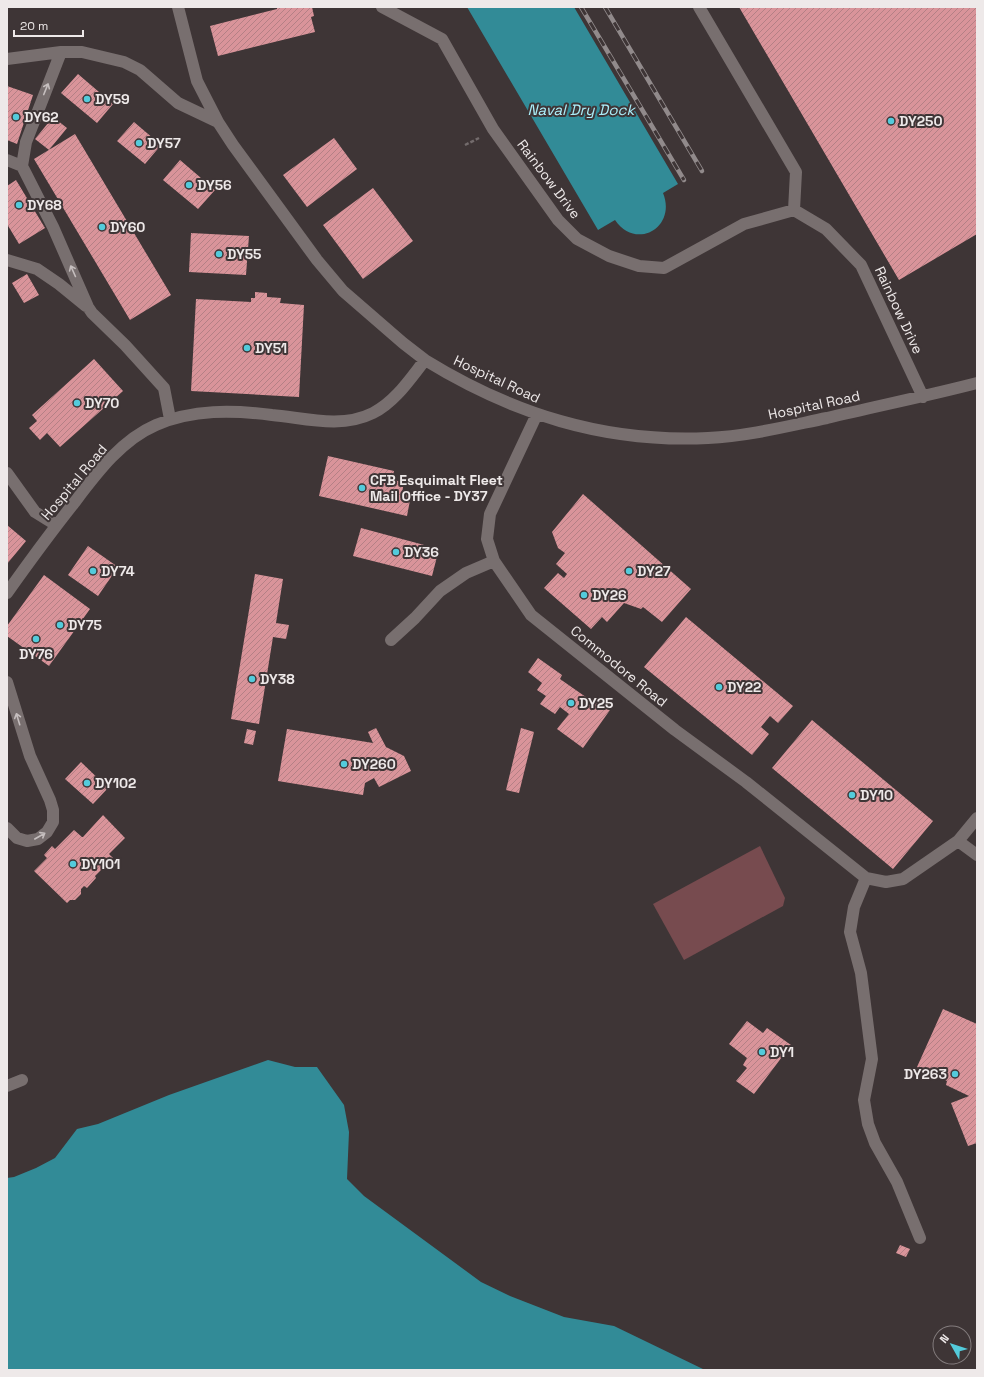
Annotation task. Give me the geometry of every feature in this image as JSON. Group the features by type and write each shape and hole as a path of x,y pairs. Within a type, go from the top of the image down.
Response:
{"lane":[{"path":"178,7 197,81 218,122 233,145 316,260 343,291 425,360"},
{"name":"Rainbow Drive","path":"382,7 442,39 493,129 558,220 577,238 609,256 639,266 664,268 744,224 794,210 826,229 861,265 923,397"},
{"path":"699,7 796,172 794,210"},
{"path":"7,59 61,52 82,52 124,62 140,70 178,103 218,122"},
{"path":"61,52 26,142 22,166 53,227 88,307 92,313 125,344 164,388 170,419"},
{"path":"7,160 22,166"},
{"path":"7,260 37,269 88,307"},
{"name":"Hospital Road","path":"7,592 56,525 100,470 120,449 141,433 155,425 170,419 213,411 270,414 329,422 344,422 360,419 385,406 404,386 425,360 477,389 537,414 570,424 604,431 673,438 708,438 748,434 782,428 923,397 977,383"},
{"name":"Commodore Road","path":"537,414 490,514 487,539 494,561 531,615 675,730 746,782 866,878"},
{"path":"7,473 35,512 56,525"},
{"path":"391,640 415,618 440,591 466,573 494,561"},
{"path":"7,682 30,756 50,800 53,810 53,822 47,832 38,839 27,840 17,838 7,828"},
{"path":"920,1238 897,1182 875,1143 868,1124 864,1100 872,1059 862,973 850,932 854,907 866,878 886,882 903,879 958,841 977,818"},
{"path":"958,841 977,855"},
{"path":"7,1086 22,1080"}],"shaded area":[{"path":"760,846 785,898 783,906 684,960 653,904"}],"water":[{"name":"Naval Dry Dock","path":"467,7 574,7 678,184 663,193 666,205 664,216 660,225 652,231 643,234 633,234 624,229 615,220 598,230"},
{"path":"268,1060 295,1067 317,1067 344,1105 349,1132 347,1179 364,1196 481,1282 510,1296 564,1317 614,1326 705,1370 7,1370 7,1178 14,1177 36,1168 55,1158 77,1129 98,1124 169,1095"}],"building":[{"path":"277,7 312,7 314,16 311,17 315,32 218,56 210,26 277,9"},
{"name":"DY250","path":"739,7 977,7 977,234 899,280"},
{"name":"DY59","path":"78,74 113,104 97,123 61,93"},
{"name":"DY62","path":"7,86 33,95 17,144 7,140"},
{"path":"53,117 67,128 49,150 35,139"},
{"name":"DY57","path":"134,122 161,145 145,164 117,141"},
{"name":"DY60","path":"75,134 171,295 130,320 34,159"},
{"path":"334,138 357,169 307,207 283,175"},
{"name":"DY56","path":"180,160 215,190 198,209 163,180"},
{"name":"DY68","path":"16,180 45,228 19,244 7,224 7,186"},
{"path":"373,188 413,241 363,279 323,225"},
{"name":"DY55","path":"191,233 249,236 246,275 189,272"},
{"path":"27,274 39,295 24,303 12,283"},
{"name":"DY51","path":"255,292 267,293 267,297 281,298 280,303 304,305 299,397 191,391 196,299 251,302 251,298 255,298"},
{"name":"DY70","path":"94,359 123,391 60,447 47,433 40,440 29,428 37,421 32,415"},
{"name":"CFB Esquimalt Fleet Mail Office - DY37","path":"328,456 394,471 392,480 404,482 402,493 411,495 407,516 319,496"},
{"name":"DY27","path":"583,494 691,589 662,622 643,607 641,609 624,603 607,622 602,617 591,629 544,588 558,573 564,578 567,574 556,564 565,553 558,548 552,532"},
{"path":"7,525 26,541 7,564"},
{"name":"DY36","path":"361,528 439,549 432,576 353,556"},
{"name":"DY74","path":"88,546 118,567 98,596 68,575"},
{"name":"DY38","path":"255,574 283,579 276,623 289,625 286,639 273,637 259,724 231,719"},
{"path":"44,575 90,609 49,666 7,636 7,626"},
{"name":"DY22","path":"686,617 793,706 778,723 770,716 761,727 769,734 752,755 644,667"},
{"name":"DY25","path":"538,658 562,675 560,679 593,702 595,699 610,710 583,748 557,729 569,714 560,707 555,714 540,704 546,696 537,690 542,683 528,672"},
{"name":"DY10","path":"812,720 933,821 893,869 772,768"},
{"name":"DY260","path":"376,728 386,747 404,756 411,771 379,787 374,778 365,783 363,795 278,781 287,729 373,743 368,732"},
{"path":"521,728 534,732 519,793 506,790"},
{"path":"247,729 256,731 253,745 244,743"},
{"name":"DY102","path":"81,762 108,788 93,804 65,779"},
{"name":"DY101","path":"103,815 125,838 109,854 113,858 95,876 96,878 87,888 84,886 81,889 81,894 75,900 70,900 67,903 34,871 47,858 44,855 52,846 55,849 74,830 83,837"},
{"name":"DY263","path":"943,1009 977,1024 977,1143 968,1146 951,1103 969,1096 946,1085 947,1081 917,1067"},
{"name":"DY1","path":"747,1021 763,1033 767,1028 791,1045 754,1094 736,1081 747,1068 743,1065 747,1058 729,1044"},
{"path":"900,1245 910,1249 906,1257 896,1253"}],"railway":[{"path":"581,7 684,180"},
{"path":"605,7 702,171"}],"place":[{"name":"DY59","path":"87,99"},
{"name":"DY62","path":"16,117"},
{"name":"DY250","path":"891,121"},
{"name":"DY57","path":"139,143"},
{"name":"DY56","path":"189,185"},
{"name":"DY68","path":"19,205"},
{"name":"DY60","path":"102,227"},
{"name":"DY55","path":"219,254"},
{"name":"DY51","path":"247,348"},
{"name":"DY70","path":"77,403"},
{"name":"CFB Esquimalt Fleet Mail Office - DY37","path":"362,488"},
{"name":"DY36","path":"396,552"},
{"name":"DY74","path":"93,571"},
{"name":"DY27","path":"629,571"},
{"name":"DY26","path":"584,595"},
{"name":"DY75","path":"60,625"},
{"name":"DY76","path":"36,639"},
{"name":"DY38","path":"252,679"},
{"name":"DY22","path":"719,687"},
{"name":"DY25","path":"571,703"},
{"name":"DY260","path":"344,764"},
{"name":"DY102","path":"87,783"},
{"name":"DY10","path":"852,795"},
{"name":"DY101","path":"73,864"},
{"name":"DY1","path":"762,1052"},
{"name":"DY263","path":"955,1074"}]}
